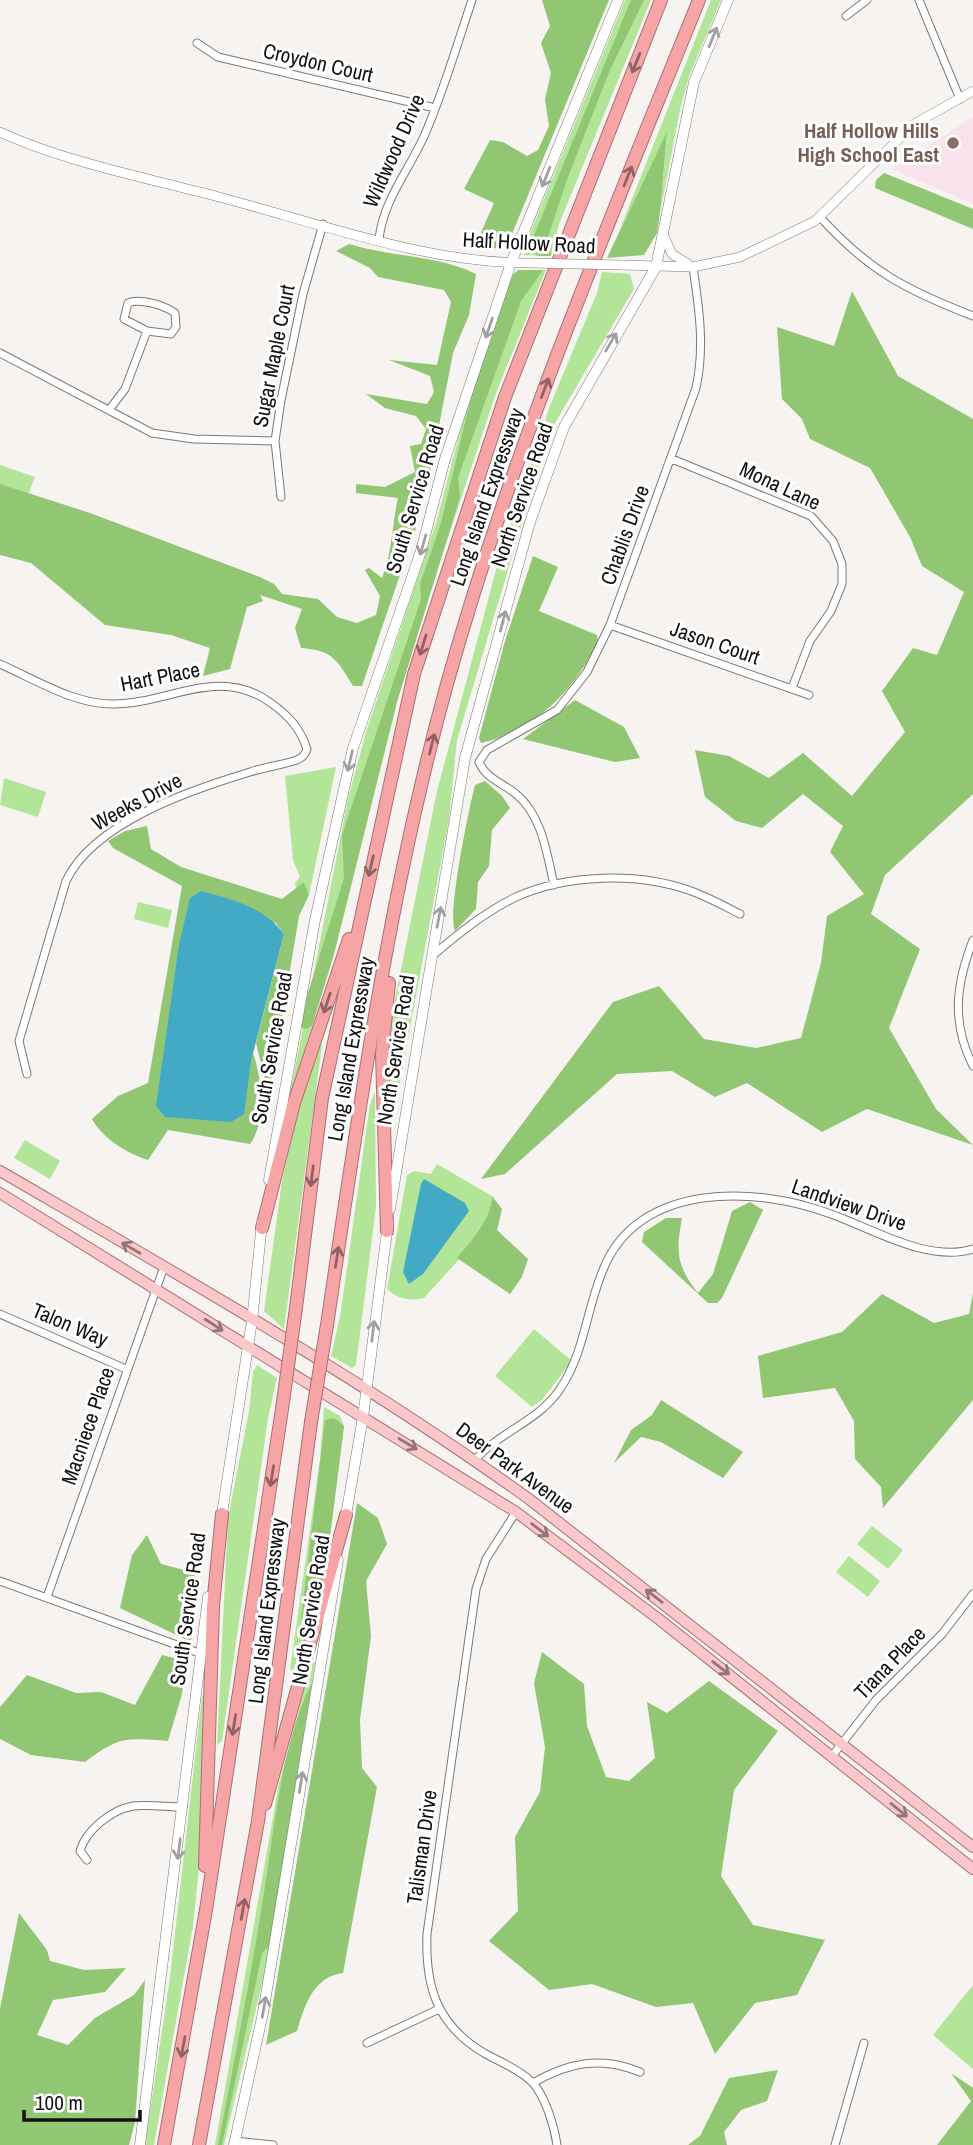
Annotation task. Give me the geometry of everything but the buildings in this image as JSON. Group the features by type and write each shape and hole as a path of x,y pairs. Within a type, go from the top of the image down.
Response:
{"highway":[{"name":"Long Island Expressway","path":"163,2145 191,2006 282,1409 322,1098 414,674 442,582 545,290 662,0"},
{"name":"Long Island Expressway","path":"199,2145 258,1821 311,1422 360,1106 399,882 447,683 505,501 577,302 699,0"},
{"path":"387,1231 382,1053 399,882"},
{"path":"262,1228 294,1103 344,951 360,916"},
{"path":"191,2006 208,1829 214,1606 222,1514"},
{"path":"258,1821 271,1790 346,1515"}],"main road":[{"name":"South Service Road","path":"140,2145 184,1807 199,1653 252,1321 262,1228 293,1035 353,748 421,551 445,459 511,263 618,0"},
{"name":"North Service Road","path":"234,2143 263,2012 363,1418 387,1231 465,758 530,522 564,428 656,267 694,82 728,0"},
{"name":"Deer Park Avenue","path":"0,1171 367,1390 475,1460 569,1530 973,1847"},
{"name":"Deer Park Avenue","path":"0,1193 516,1512 660,1620 973,1869"}],"street":[{"name":"Wildwood Drive","path":"379,239 381,222 398,180 428,128 472,0"},
{"path":"846,16 867,0"},
{"path":"919,0 960,99"},
{"name":"Croydon Court","path":"197,43 218,57 435,108"},
{"name":"Half Hollow Road","path":"0,132 92,162 416,250 511,263 693,267 740,257 820,217 914,124 973,92"},
{"path":"820,217 850,251 881,274 973,316"},
{"name":"Sugar Maple Court","path":"281,497 275,441 300,306 323,225"},
{"path":"663,233 672,254 693,267"},
{"name":"Chablis Drive","path":"554,885 543,836 532,814 518,794 482,771 479,762 487,750 557,710 587,672 610,625 672,459 702,362 693,267"},
{"path":"135,300 175,313 176,327 171,334 147,331 124,319 128,303 135,300"},
{"path":"109,410 125,389 147,331"},
{"path":"0,353 152,433 169,437 275,441"},
{"name":"Mona Lane","path":"672,459 811,516 833,541 842,564 842,584 831,611 810,641 792,688"},
{"name":"Jason Court","path":"610,625 809,695"},
{"name":"Hart Place","path":"0,664 78,698 108,705 157,699 199,686 239,687 260,694 289,717 302,732 307,748"},
{"name":"Weeks Drive","path":"27,1074 19,1041 66,881 74,863 88,849 136,817 226,779 300,759 307,748"},
{"path":"431,956 491,911 533,890 554,885 639,879 692,891 740,914"},
{"path":"973,940 960,972 956,1006 959,1034 973,1066"},
{"name":"Landview Drive","path":"475,1460 484,1450 544,1408 558,1392 581,1351 596,1291 612,1250 641,1221 662,1210 712,1196 761,1196 810,1206 926,1250 950,1254 973,1249"},
{"name":"Macniece Place","path":"47,1598 126,1368 164,1267"},
{"name":"Talon Way","path":"0,1314 126,1368"},
{"name":"Talisman Drive","path":"516,1512 486,1559 476,1589 427,1934 428,1982 439,2009 467,2041 533,2082"},
{"path":"0,1581 199,1653"},
{"name":"Tiana Place","path":"832,1756 876,1700 942,1634 973,1594"},
{"path":"87,1860 80,1851 83,1841 98,1824 113,1814 132,1806 184,1807"},
{"path":"367,2043 439,2009"},
{"path":"835,2145 864,2043"},
{"path":"557,2145 552,2121 533,2082 554,2070 597,2062 619,2064 640,2072"},
{"path":"234,2143 273,2145"}],"shaded area":[{"name":"Half Hollow Hills High School East","path":"973,117 973,204 892,169"}],"green space":[{"path":"542,0 609,0 509,241 503,249 475,246 494,203 464,189 490,140 503,142 527,156 538,150 549,126 545,99 551,73 541,43 550,26"},
{"path":"625,0 651,0 559,224 551,256 524,255 524,248"},
{"path":"631,0 644,0 610,70 568,177 548,237 551,256 539,256 528,250"},
{"path":"711,0 721,0 690,74 681,105 660,213 667,135 618,234"},
{"path":"667,132 657,233 644,255 607,258"},
{"path":"884,173 973,209 973,229 875,188 876,180"},
{"path":"349,244 446,263 476,274 469,315 453,353 430,472 415,531 362,686 353,686 338,663 327,654 301,648 295,628 302,609 260,595 263,601 247,607 230,669 203,676 210,648 171,635 105,625 31,563 0,555 0,484 90,513 260,577 274,584 282,594 318,599 337,617 357,623 376,615 380,596 365,570 369,568 382,578 390,549 398,498 356,493 356,484 385,487 415,472 410,446 421,444 426,429 416,416 385,408 366,394 427,404 434,392 430,376 389,360 437,365 451,302 444,290 378,277 370,268 336,251"},
{"path":"518,270 546,270 496,393 425,607 397,702 334,954 287,1108 348,799 366,732 436,523 474,379 513,275"},
{"path":"518,270 543,270 521,301 458,478 460,497 397,702 334,954 312,1026 306,1029 301,1027 307,996 344,878 342,835 421,599 420,584 441,523 475,381 513,275"},
{"path":"602,272 630,274 634,289 549,433 457,740 449,819 387,1152 388,1034 437,791 496,570 549,408 597,293"},
{"path":"852,291 898,376 973,419 973,794 885,875 871,914 920,949 889,1028 936,1109 973,1145 867,1109 822,1132 747,1083 715,1097 672,1071 617,1074 505,1174 481,1179 613,1002 659,986 704,1039 756,1048 801,1038 821,963 827,916 864,894 830,852 843,826 803,794 762,828 736,821 705,797 695,750 729,756 769,778 803,753 852,796 905,732 882,691 913,648 937,655 964,592 922,566 910,537 870,468 810,439 802,419 782,399 777,327 834,346"},
{"path":"0,465 35,477 28,495 0,485"},
{"path":"533,556 558,567 539,611 597,635 598,642 577,676 551,706 518,729 481,743 479,738 505,641"},
{"path":"575,700 624,727 640,758 615,762 523,739"},
{"path":"336,767 309,895 304,882 296,889 295,883 300,877 293,860 285,776"},
{"path":"4,778 46,792 38,817 0,805"},
{"path":"485,781 502,796 510,808 492,830 489,866 478,882 476,909 455,931 453,921 456,883 468,815 475,785"},
{"path":"147,826 151,849 181,867 282,899 304,882 309,895 299,916 266,1114 264,1076 256,1043 284,934 275,922 251,1061 253,1053 259,1075 261,1112 250,1144 168,1130 148,1160 116,1144 102,1133 92,1119 118,1096 148,1083 182,886 113,848 108,841 125,831"},
{"path":"138,902 172,910 168,928 134,919"},
{"path":"318,1044 322,1045 284,1329 264,1311 282,1181 303,1091"},
{"path":"375,1092 376,1207 356,1365 352,1368 331,1356 340,1317 370,1104"},
{"path":"25,1140 60,1161 50,1179 14,1158"},
{"path":"437,1164 492,1196 489,1210 476,1238 424,1298 404,1298 387,1289 407,1175 414,1171 431,1174"},
{"path":"492,1196 502,1209 497,1230 528,1259 522,1277 510,1294 457,1258 484,1221"},
{"path":"750,1202 763,1210 722,1298 717,1303 708,1303 642,1242 644,1232 666,1218 682,1218 680,1258 685,1274 698,1293 713,1274 732,1211"},
{"path":"973,1293 973,1400 883,1508 881,1487 855,1459 854,1421 835,1388 763,1398 758,1356 842,1332 882,1294 934,1323 969,1314"},
{"path":"534,1329 572,1361 542,1400 532,1407 495,1376"},
{"path":"257,1365 277,1378 268,1418 222,1741 217,1745 228,1518 249,1411 253,1372"},
{"path":"661,1400 743,1452 723,1478 661,1442 641,1437 614,1463 631,1430 652,1415"},
{"path":"324,1407 340,1416 344,1426 327,1560 294,1671 290,1669 320,1460"},
{"path":"334,1418 344,1426 327,1560 313,1611 301,1620 325,1420"},
{"path":"357,1503 378,1518 387,1544 366,1581 371,1636 360,1720 362,1768 377,1787 343,1973 324,1980 317,1986 307,2002 297,2031 266,2045"},
{"path":"872,1526 903,1550 888,1569 857,1544"},
{"path":"147,1535 161,1564 192,1572 196,1576 191,1642 120,1608 132,1555"},
{"path":"849,1556 880,1581 868,1597 836,1572"},
{"path":"542,1652 584,1684 587,1726 606,1777 629,1781 655,1758 647,1702 667,1713 709,1681 778,1731 734,1790 721,1876 753,1925 825,1940 797,1995 755,2003 715,2054 693,2003 656,2007 592,1984 549,1990 489,1941 518,1911 515,1837 540,1792 545,1747 534,1683"},
{"path":"162,1655 186,1661 182,1694 168,1741 132,1739 115,1743 85,1762 31,1755 0,1739 0,1707 27,1675 76,1693 101,1692 135,1705"},
{"path":"312,1662 315,1663 272,1941 224,2145 215,2145 279,1783"},
{"path":"312,1682 271,1944 262,1953 222,2145 218,2145 253,1960 280,1789 293,1734"},
{"path":"206,1695 203,1830 193,1926 154,2145 145,2145 170,1977 202,1696"},
{"path":"19,1913 47,1950 50,1961 84,1970 126,1968 105,1992 53,2000 37,2035 68,2045 95,2018 134,1995 145,1980 135,2122 129,2145 0,2145 0,2009"},
{"path":"973,1985 973,2069 933,2035"},
{"path":"778,2070 767,2101 741,2110 724,2132 727,2145 688,2145 700,2136 729,2078"},
{"path":"951,2073 973,2088 973,2145 937,2145 971,2101"}],"water":[{"path":"201,891 257,910 284,934 251,1061 244,1114 231,1122 165,1117 156,1106 179,945 190,898"},
{"path":"424,1179 465,1203 469,1211 423,1274 409,1284 403,1272"}],"place":[{"name":"Half Hollow Hills High School East","path":"953,143"}]}
